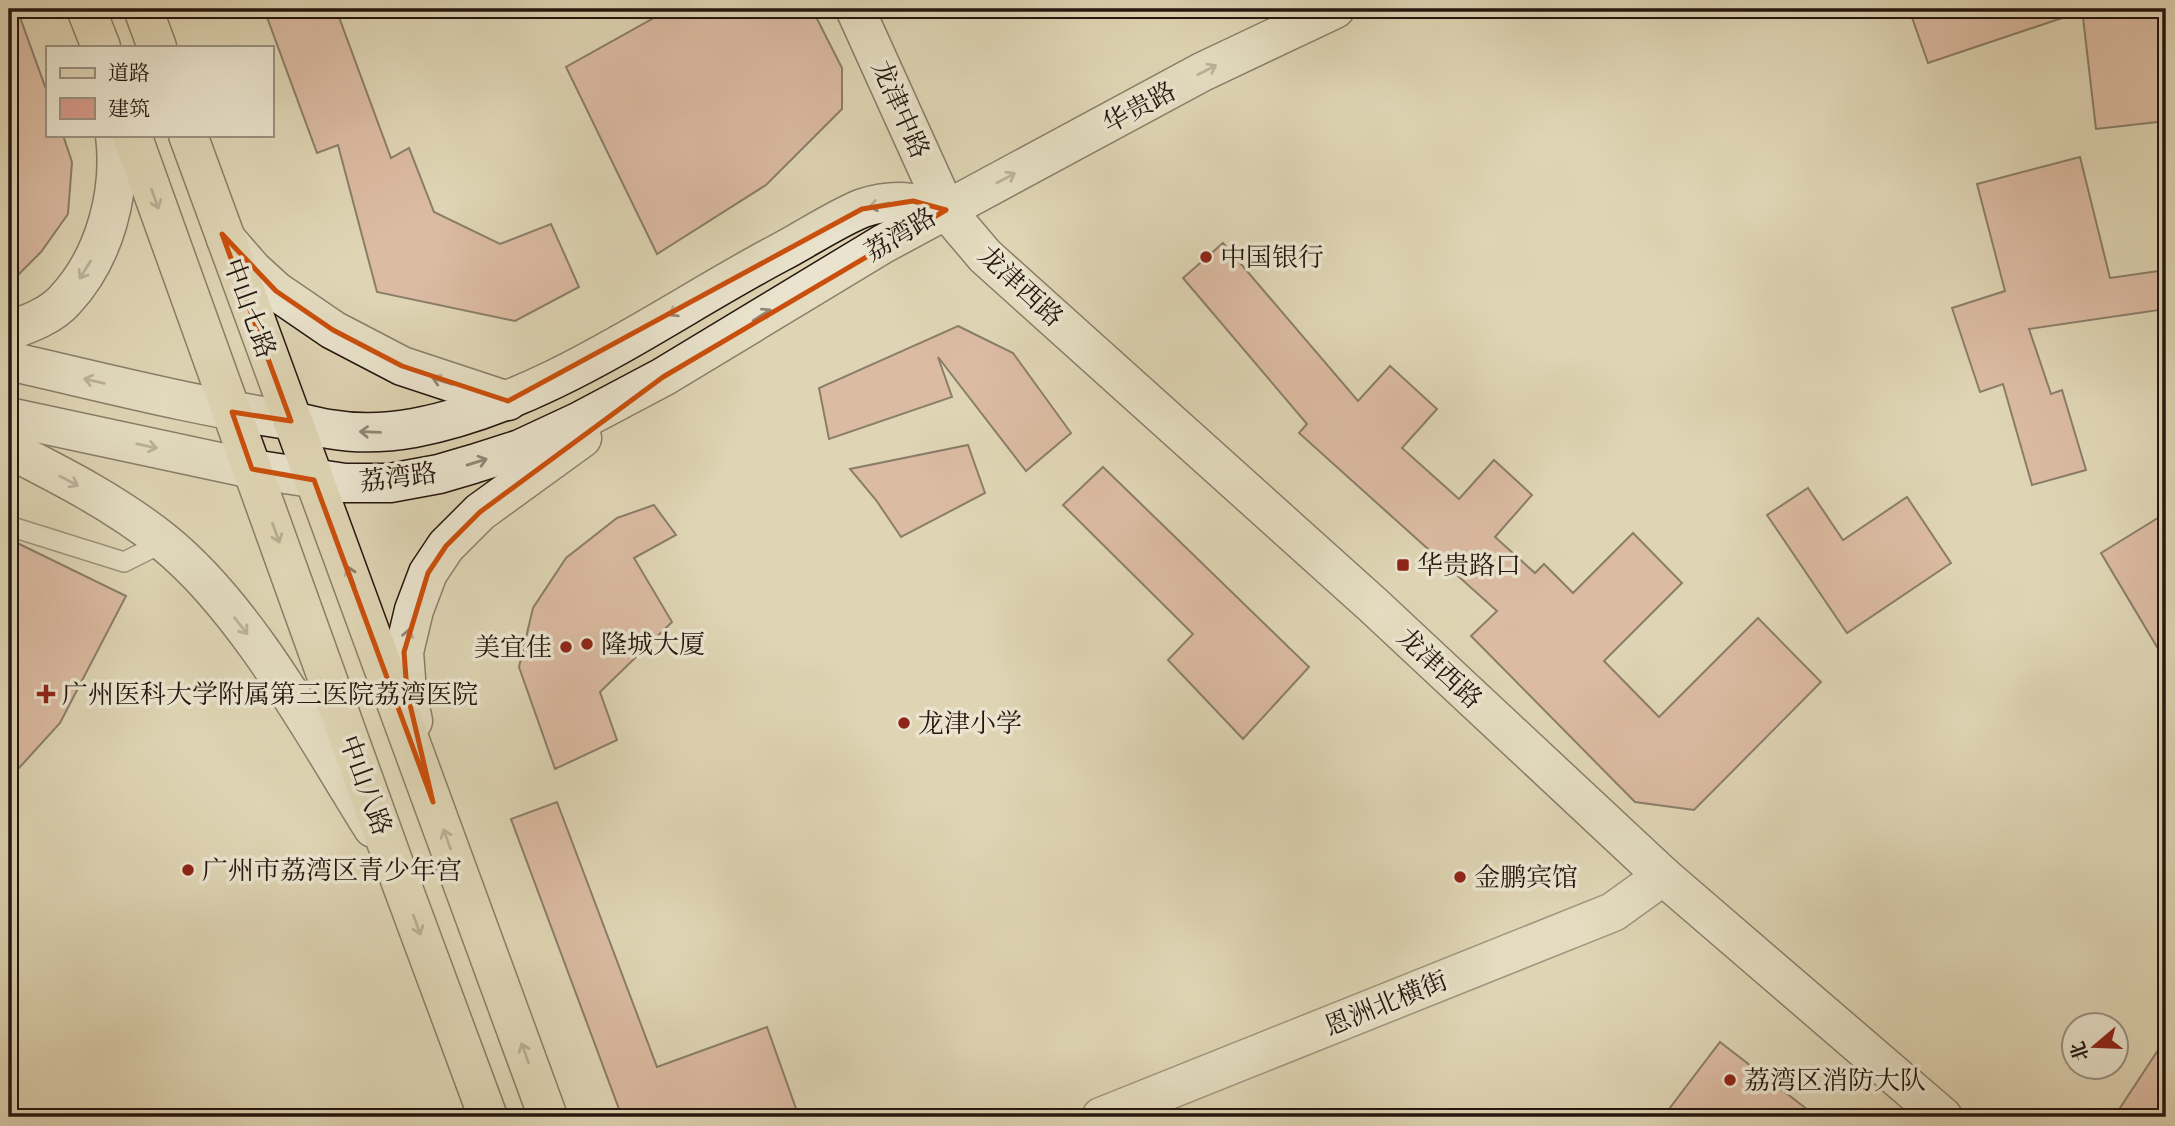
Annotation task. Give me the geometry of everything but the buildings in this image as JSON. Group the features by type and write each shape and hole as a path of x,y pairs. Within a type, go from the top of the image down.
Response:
{"main road":[{"path":"86,9 101,46"},
{"path":"143,9 157,46"},
{"name":"龙津中路","path":"855,9 946,210"},
{"name":"华贵路","path":"946,210 1202,72 1335,9"},
{"path":"9,331 40,319 64,302 88,268 105,230 114,194 118,160 115,136"},
{"name":"中山七路","path":"132,136 232,412"},
{"name":"中山七路","path":"188,136 314,480"},
{"name":"荔湾路","path":"9,361 232,412 331,430 380,433 451,420 508,401 620,343 862,209 885,203 913,201 946,210"},
{"name":"荔湾路","path":"9,417 314,480 390,483 439,474 520,449 567,427 663,377 803,291 946,210"},
{"name":"龙津西路","path":"946,210 985,256 1373,605 1663,876 1943,1117"},
{"path":"222,234 275,291 333,330 402,366 508,401"},
{"path":"433,802 407,692 404,652 414,610 428,573 446,546 480,512 663,377"},
{"name":"中山八路","path":"232,412 488,1117"},
{"path":"9,449 99,496 164,542 210,587 252,640 288,692 393,861"},
{"path":"314,480 548,1117"},
{"name":"恩洲北横街","path":"1101,1117 1613,912 1663,876"}],"lane":[{"path":"9,526 124,562 164,542"}],"highlighted area":[{"path":"913,201 946,210 663,377 480,512 446,546 428,573 404,652 407,692 433,802 314,480 252,469 232,412 291,421 222,234 276,291 333,330 402,366 508,401 862,209"}],"place":[{"name":"中国银行","path":"1206,257"},
{"name":"华贵路口","path":"1403,565"},
{"name":"隆城大厦","path":"587,644"},
{"name":"美宜佳","path":"566,647"},
{"name":"广州医科大学附属第三医院荔湾医院","path":"46,694"},
{"name":"龙津小学","path":"904,723"},
{"name":"广州市荔湾区青少年宫","path":"188,870"},
{"name":"金鹏宾馆","path":"1460,877"},
{"name":"荔湾区消防大队","path":"1730,1080"}]}
